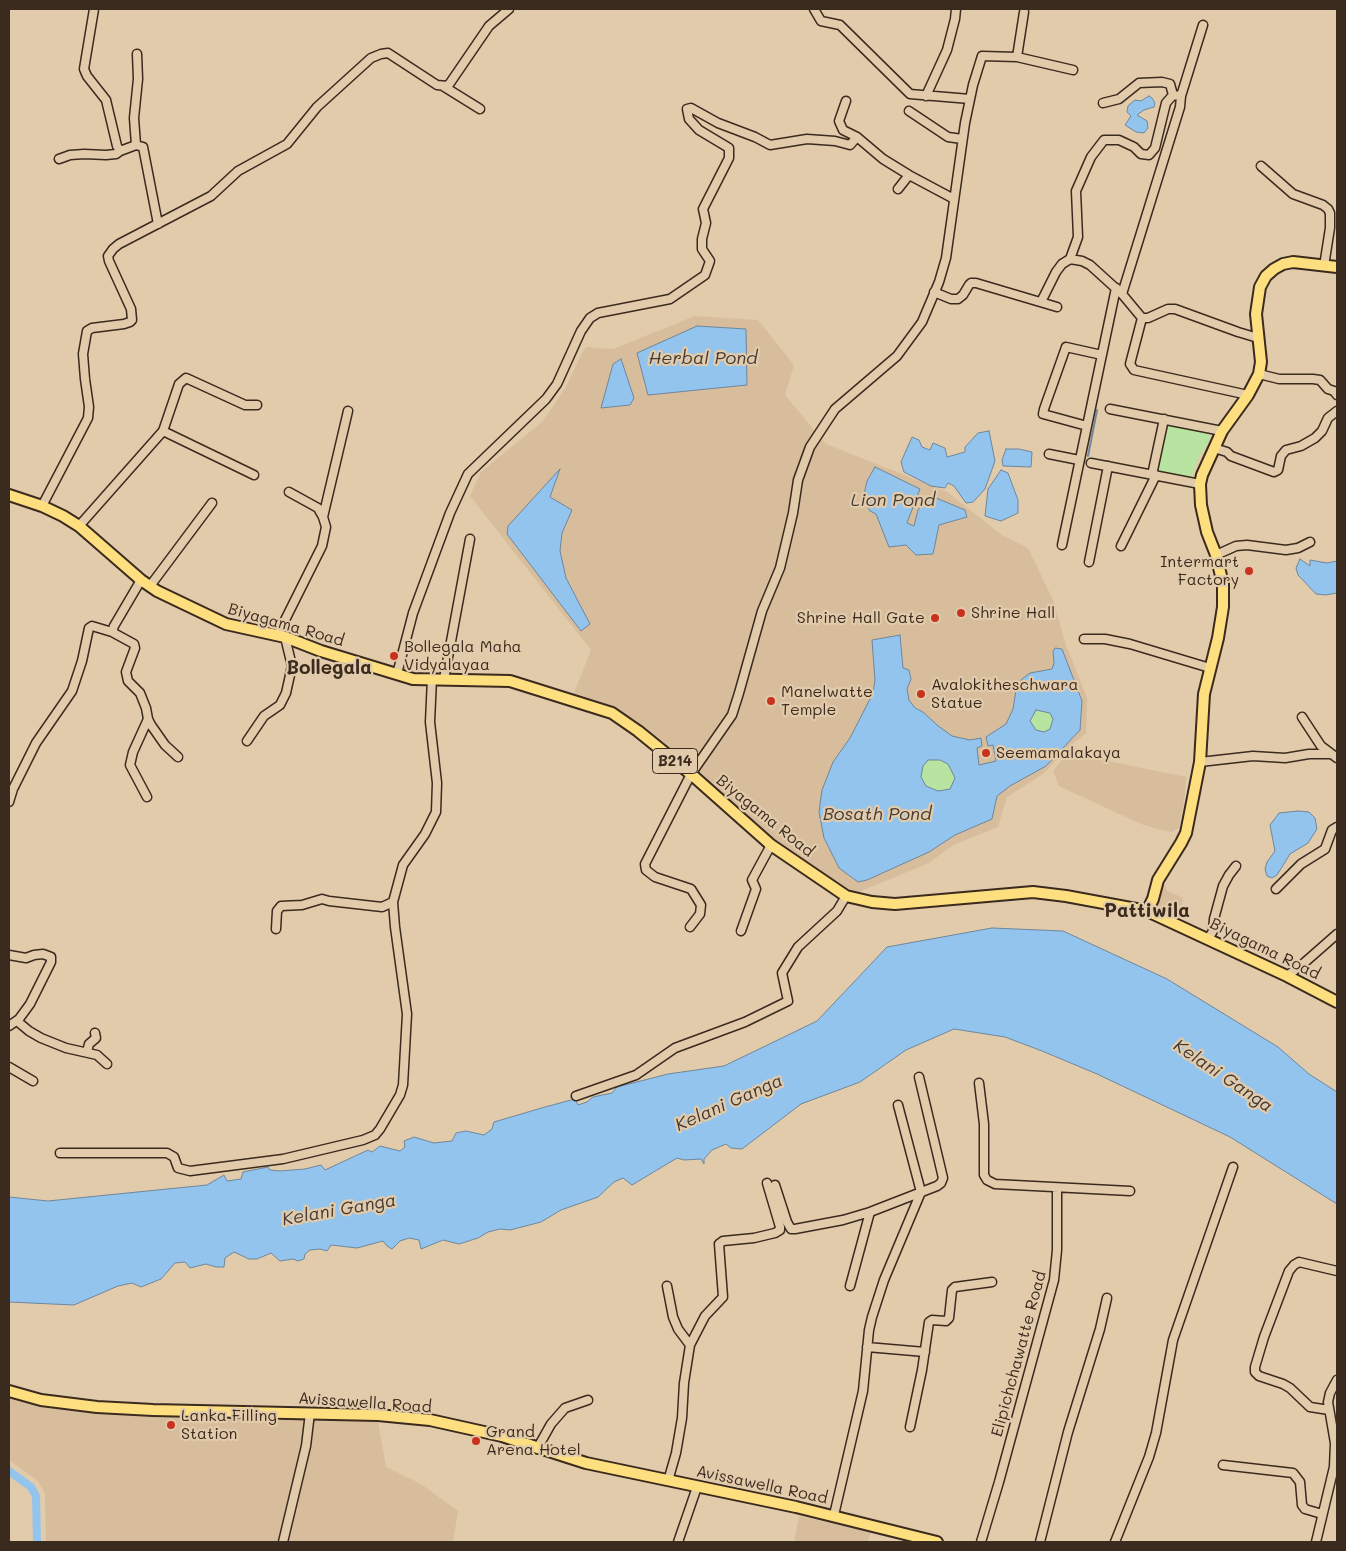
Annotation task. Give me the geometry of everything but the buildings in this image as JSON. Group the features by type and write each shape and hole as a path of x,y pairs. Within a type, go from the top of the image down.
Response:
{"main road":[{"path":"1147,910 1153,899 1158,880 1186,832 1200,762 1204,694 1224,607 1223,584 1216,555 1207,532 1201,505 1200,484 1206,465 1222,431 1248,395 1260,374 1261,362 1256,314 1260,287 1266,276 1283,264 1293,262 1337,267"},
{"name":"Biyagama Road","path":"9,495 42,506 63,516 79,526 150,586 226,624 281,636 413,679 444,678 510,681 602,710 624,720 691,774 771,845 846,896 872,902 895,904 1033,892 1147,910 1287,976 1337,1002"},
{"name":"Avissawella Road","path":"13,1392 40,1400 97,1407 378,1415 430,1420 502,1436 586,1463 834,1515 937,1542"}],"street":[{"path":"94,9 84,69 87,76 106,100 117,146 120,151"},
{"path":"42,506 88,418 89,407 83,354 87,331 92,328 124,324 132,320 131,309 108,256 120,244 211,196 238,171 287,144 317,106 371,58 388,53 437,85 448,86 489,26 509,9"},
{"path":"814,9 820,21 840,25 910,94 970,98"},
{"path":"926,96 947,50 956,9"},
{"path":"1017,57 1024,12"},
{"path":"1062,545 1102,355 1119,291 1180,107 1181,96 1203,25"},
{"path":"136,145 134,118 138,78 137,54"},
{"path":"690,927 700,914 701,905 692,889 656,877 646,870 646,864 691,774 732,714 762,611 780,568 793,514 798,480 810,447 835,409 897,356 922,322 946,258 962,139 970,98 982,56 1017,57 1073,70"},
{"path":"1103,102 1119,99 1139,83 1162,82 1170,84 1173,95"},
{"path":"443,86 480,109"},
{"path":"1173,95 1181,96"},
{"path":"1042,302 1056,272 1062,264 1070,259 1078,237 1076,192 1091,157 1104,140 1119,140 1134,146 1141,154 1149,155 1155,148 1166,103 1173,95"},
{"path":"846,101 839,121 843,130 857,137 883,159 908,175 954,199"},
{"path":"397,674 413,613 450,513 468,474 546,399 557,384 581,331 590,318 598,313 670,299 705,275 710,261 702,249 702,239 706,223 703,209 730,158 729,148 699,130 689,120 687,109 691,108 718,123 755,137 770,146 808,139 835,140 850,145 857,137"},
{"path":"909,111 948,137 962,139"},
{"path":"60,159 70,155 84,154 106,156 116,154 136,145 143,147 158,224"},
{"path":"1261,166 1293,194 1323,205 1328,209 1330,213 1330,228 1324,266"},
{"path":"898,189 908,175"},
{"path":"1070,259 1082,261 1090,265 1119,291 1142,318 1148,318 1168,309 1175,309 1258,338"},
{"path":"934,292 951,299 958,299 963,295 968,285 976,283 1057,307"},
{"path":"1142,318 1130,364 1134,370 1248,395"},
{"path":"1087,426 1043,414 1044,408 1066,346 1102,355"},
{"path":"1260,374 1279,380 1320,380 1328,389 1334,390 1337,394"},
{"path":"79,526 163,431 179,384 186,378 245,405 258,405"},
{"path":"1110,409 1222,431"},
{"path":"323,516 348,411"},
{"path":"1214,448 1274,472 1278,470 1281,456 1286,450 1301,446 1315,438 1322,431 1328,418 1337,411"},
{"path":"1122,546 1154,475 1164,419"},
{"path":"163,431 254,475"},
{"path":"1049,454 1079,460"},
{"path":"1091,463 1200,484"},
{"path":"1089,562 1108,466"},
{"path":"247,741 264,716 280,705 286,693 292,666 281,636 322,546 326,527 323,516 318,508 289,492"},
{"path":"150,586 212,504"},
{"path":"444,678 470,540"},
{"path":"1216,555 1236,546 1247,545 1286,550 1298,548 1310,542"},
{"path":"112,632 141,580"},
{"path":"9,802 36,743 72,692 82,661 89,628 92,626 112,632 134,644 135,648 126,672 128,681 140,693 148,719 165,745 178,756"},
{"path":"1084,639 1105,639 1130,644 1210,668"},
{"path":"60,1153 167,1153 174,1157 178,1168 190,1171 283,1159 363,1140 375,1135 400,1095 403,1085 407,1014 393,902 403,865 425,834 436,812 437,783 430,735 432,678"},
{"path":"1302,717 1321,746 1334,756"},
{"path":"147,797 130,765 133,752 148,719"},
{"path":"1200,762 1253,756 1285,758 1334,756"},
{"path":"1276,889 1301,864 1325,849 1332,830 1337,827"},
{"path":"741,931 756,889 752,880 771,845"},
{"path":"1208,939 1213,931 1214,918 1223,886 1236,866"},
{"path":"576,1096 636,1075 675,1048 745,1022 788,1001 782,973 798,947 836,912 846,896"},
{"path":"276,929 277,912 282,906 302,905 322,899 329,902 382,907 393,902"},
{"path":"1287,976 1337,934"},
{"path":"9,955 26,958 43,954 51,957 50,967 30,1004 17,1021 9,1026"},
{"path":"17,1021 29,1032 66,1048 87,1052 100,1052 107,1064"},
{"path":"87,1052 89,1044 96,1038 96,1034"},
{"path":"9,1067 33,1081"},
{"path":"668,1481 676,1453 682,1418 684,1383 690,1345 705,1316 723,1297 720,1244 723,1241 754,1238 780,1230 771,1184 787,1222 792,1229 799,1229 870,1212 941,1183 943,1178 919,1077"},
{"path":"979,1083 984,1124 984,1175 987,1180 995,1184 1130,1191"},
{"path":"834,1515 863,1391 869,1330 878,1296 921,1192 898,1104"},
{"path":"1115,1542 1154,1441 1173,1340 1233,1167"},
{"name":"Elipichchawatte Road","path":"981,1542 1054,1280 1057,1250 1057,1188"},
{"path":"850,1286 870,1212"},
{"path":"1329,1410 1310,1407 1290,1388 1259,1376 1255,1372 1255,1367 1289,1270 1299,1262 1337,1272"},
{"path":"910,1427 929,1322 932,1320 946,1321 952,1290 955,1287 992,1282"},
{"path":"667,1286 673,1317 678,1330 690,1345"},
{"path":"1040,1542 1070,1425 1100,1329 1107,1298"},
{"path":"867,1347 925,1352"},
{"path":"1316,1542 1336,1452 1329,1410 1330,1393 1337,1380"},
{"path":"538,1449 551,1424 565,1408 588,1400"},
{"path":"283,1542 306,1446 310,1413"},
{"path":"1223,1465 1292,1473 1300,1482 1304,1509 1322,1514"},
{"path":"678,1542 697,1487"}],"shaded area":[{"path":"695,316 758,320 794,365 785,395 826,444 947,492 1002,535 1028,548 1053,600 1065,642 1087,698 1086,733 1069,747 1043,774 1007,797 998,827 953,845 929,863 854,894 830,883 773,844 639,729 572,698 591,650 470,496 481,472 542,422 566,387 586,347 613,349"},
{"path":"1073,746 1091,755 1113,762 1186,777 1179,828 1172,832 1141,824 1059,786 1053,771"},
{"path":"1162,885 1166,886 1166,890 1183,898 1181,907 1176,911 1173,919 1154,911"},
{"path":"9,1397 39,1406 97,1413 378,1421 386,1467 421,1484 458,1511 453,1542 46,1542 45,1494 38,1481 9,1460"},
{"path":"799,1516 871,1532 867,1542 794,1542"}],"green space":[{"path":"1167,422 1202,429 1211,438 1198,459 1191,478 1155,472"},
{"path":"1036,710 1050,713 1053,720 1050,729 1044,732 1036,730 1030,721"},
{"path":"929,760 940,760 948,763 955,778 950,789 938,792 926,786 921,777 923,766"}],"water":[{"path":"1149,96 1155,103 1154,107 1144,110 1137,115 1147,121 1148,128 1144,133 1136,132 1125,125 1131,116 1127,112 1128,106 1135,100 1141,101"},
{"name":"Herbal Pond","path":"697,326 746,329 747,385 648,395 637,353"},
{"path":"621,359 634,398 630,405 601,408 613,364"},
{"path":"989,431 995,461 985,489 973,502 966,503 954,486 948,483 945,488 931,486 904,472 901,462 912,437 919,440 922,447 930,450 933,443 945,448 947,457 965,452 965,447 978,433"},
{"path":"1006,449 1032,452 1031,467 1003,466 1002,460"},
{"name":"Lion Pond","path":"875,467 920,489 907,523 914,526 918,510 929,495 965,510 967,517 939,525 933,554 916,555 906,545 889,547 876,514 870,511 863,499 867,481"},
{"path":"560,469 550,497 572,510 562,533 560,551 566,578 590,624 581,631 507,534 508,526"},
{"path":"1001,470 1008,473 1018,500 1018,513 1001,521 985,516 988,489"},
{"path":"1300,559 1310,566 1310,560 1327,563 1337,561 1337,593 1316,594 1298,575 1296,568"},
{"name":"Bosath Pond","path":"900,635 903,668 909,670 911,679 907,689 909,700 915,708 923,712 952,736 970,740 981,738 982,746 977,748 979,765 996,761 993,745 988,746 986,737 1006,724 1013,709 1016,690 1022,679 1030,673 1052,669 1054,663 1053,651 1055,648 1062,649 1082,701 1080,730 1046,766 1010,786 997,796 992,819 955,835 929,852 867,880 858,882 839,868 824,838 819,812 822,790 833,762 850,738 873,693 875,680 872,640","holes":["1036,710 1050,713 1053,719 1050,729 1044,732 1036,730 1030,721","928,760 940,760 948,764 955,778 950,789 938,791 926,786 921,777 923,766"]},
{"path":"1309,812 1315,818 1317,829 1308,843 1290,854 1277,875 1272,878 1267,876 1265,869 1267,862 1275,851 1270,825 1279,813"},
{"name":"Kelani Ganga","path":"992,928 1063,931 1167,979 1278,1047 1309,1074 1337,1092 1337,1204 1230,1137 1097,1074 1005,1037 954,1029 906,1050 860,1082 801,1104 742,1149 731,1148 726,1144 712,1150 704,1159 704,1164 701,1159 684,1160 677,1158 632,1185 623,1178 614,1182 598,1197 561,1210 541,1222 510,1230 500,1229 488,1232 478,1238 459,1244 443,1240 421,1249 419,1240 409,1238 400,1241 392,1249 383,1241 357,1248 331,1245 327,1251 320,1249 310,1250 305,1254 304,1259 298,1261 293,1259 280,1261 271,1253 257,1259 249,1259 234,1252 225,1258 224,1267 206,1264 190,1268 185,1262 175,1263 161,1279 141,1287 132,1283 118,1286 74,1305 9,1302 9,1197 48,1201 207,1185 224,1175 227,1181 241,1179 243,1172 268,1167 270,1170 280,1171 305,1169 321,1165 325,1170 368,1150 372,1152 380,1146 400,1151 405,1147 404,1141 414,1137 434,1143 452,1141 456,1133 466,1131 484,1135 492,1129 494,1122 545,1107 575,1099 578,1105 587,1102 593,1097 612,1093 617,1087 668,1074 724,1066 817,1021 887,947"}],"waterway":[{"path":"1088,456 1097,410"},
{"path":"9,1471 31,1487 36,1496 37,1542"}],"place":[{"name":"Intermart Factory","path":"1249,571"},
{"name":"Shrine Hall","path":"961,613"},
{"name":"Shrine Hall Gate","path":"935,618"},
{"name":"Bollegala Maha Vidyalayaa","path":"394,656"},
{"name":"Avalokitheschwara Statue","path":"921,694"},
{"name":"Manelwatte Temple","path":"771,701"},
{"name":"Seemamalakaya","path":"986,753"},
{"name":"Lanka Filling Station","path":"171,1425"},
{"name":"Grand Arena Hotel","path":"476,1441"}],"district":[{"name":"Bollegala","path":"329,668"},
{"name":"Pattiwila","path":"1147,911"}]}
